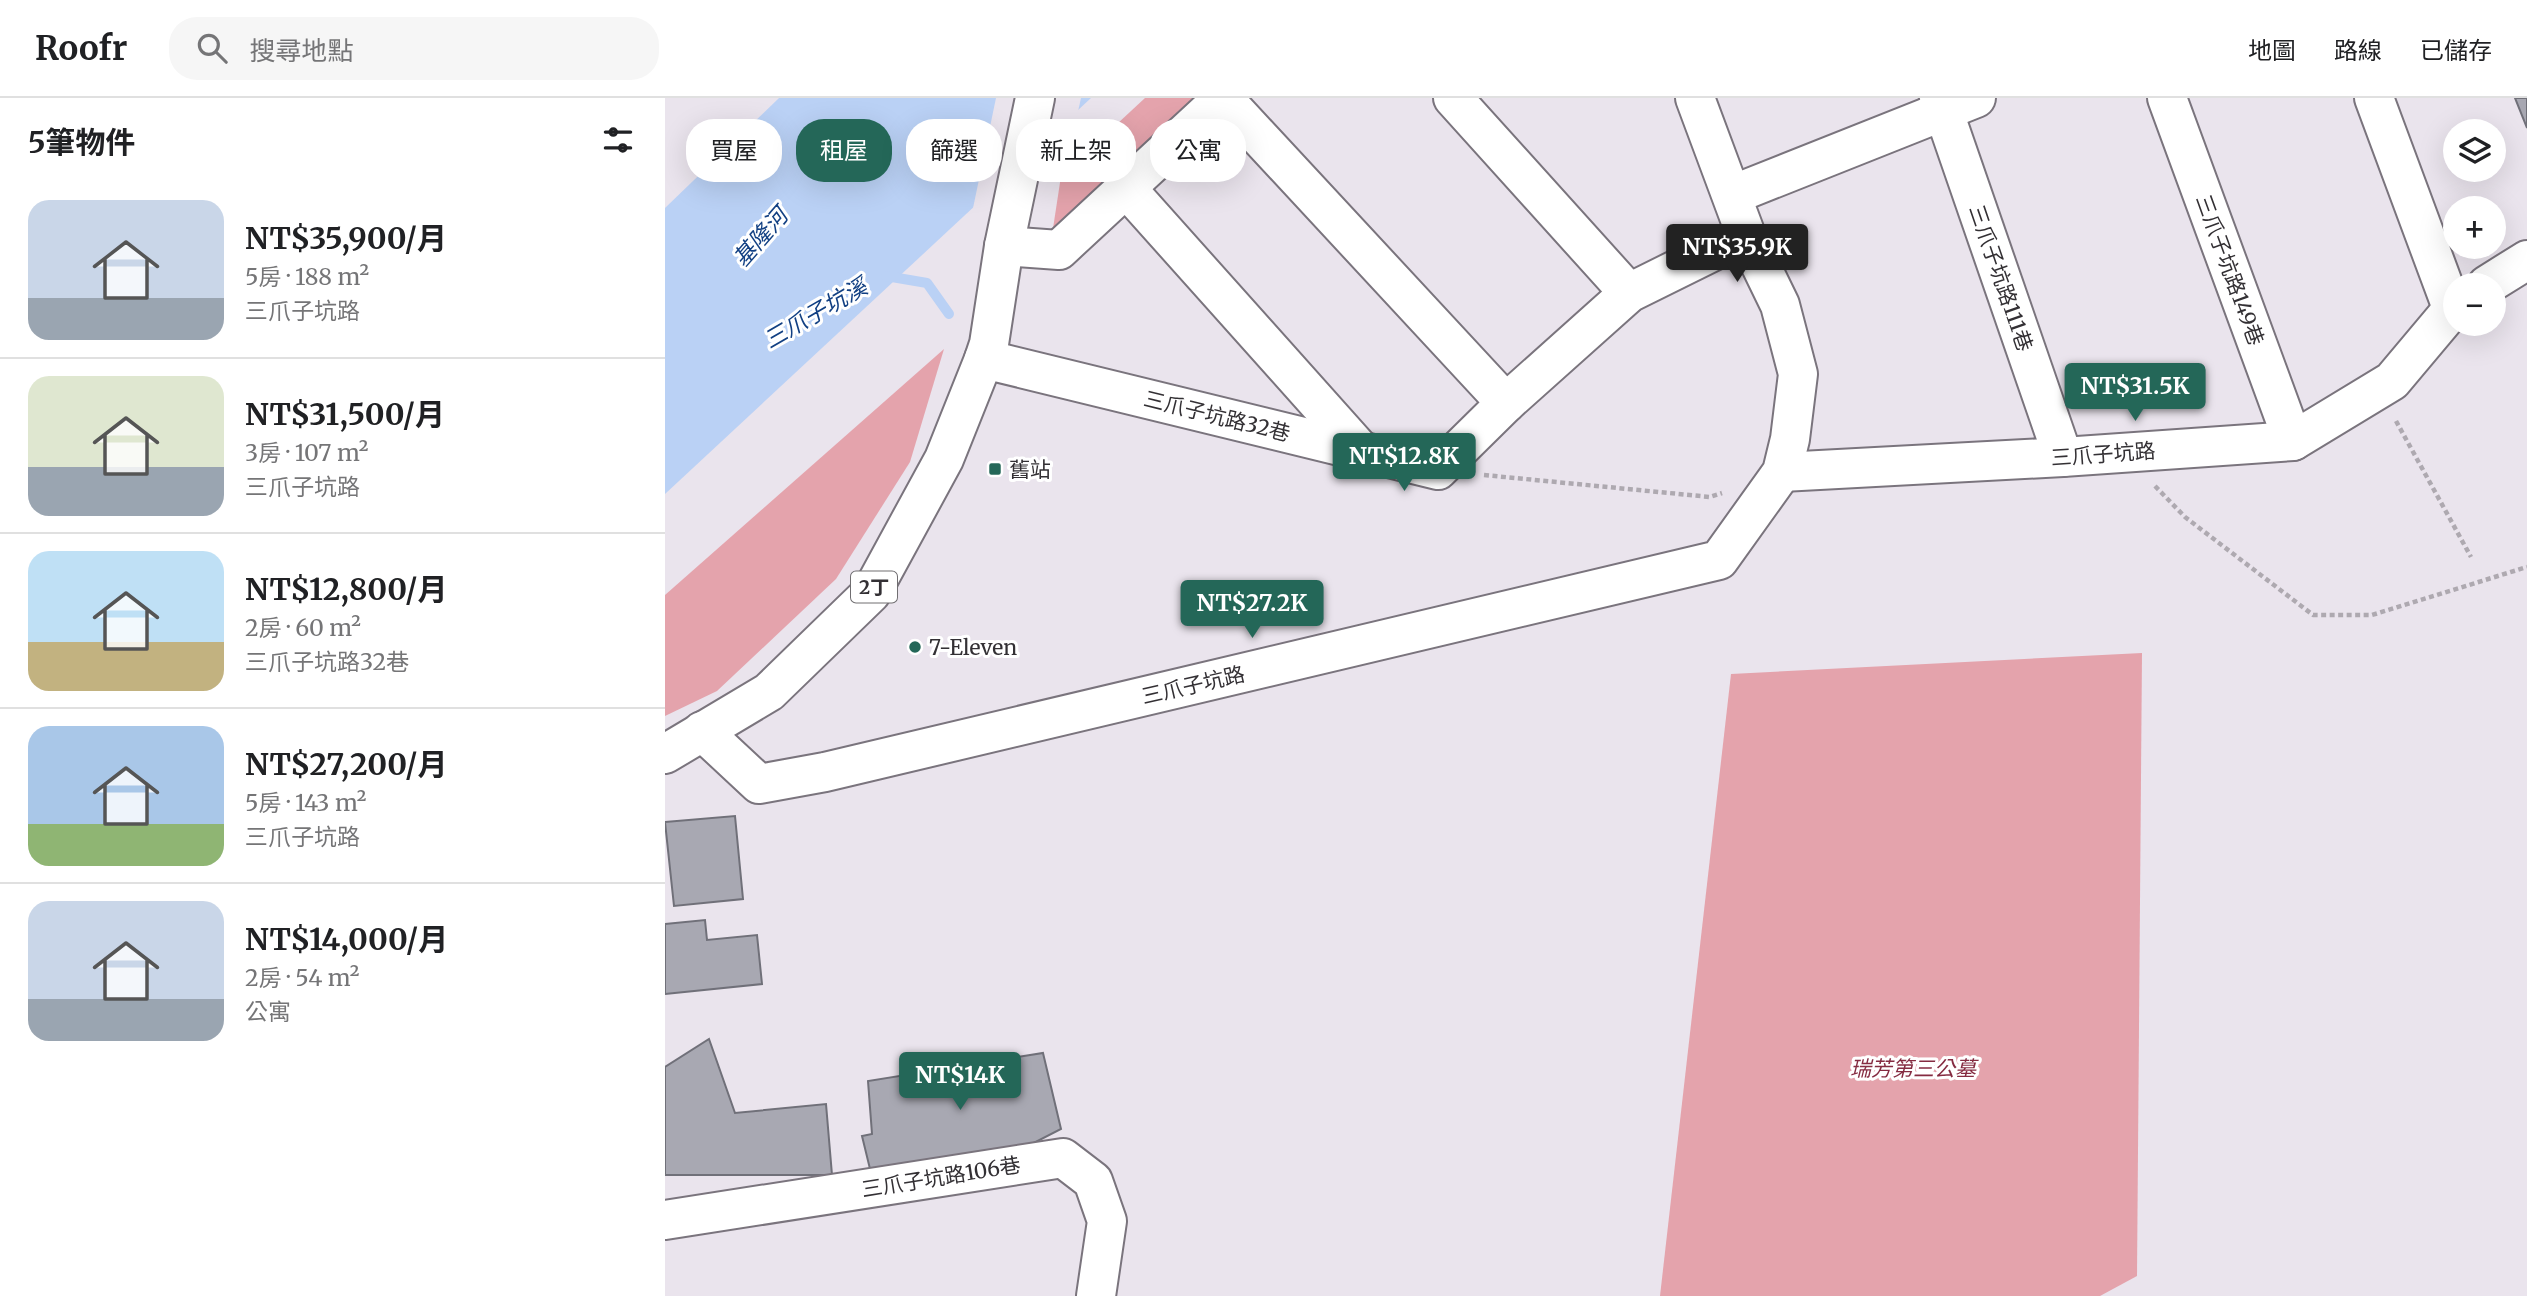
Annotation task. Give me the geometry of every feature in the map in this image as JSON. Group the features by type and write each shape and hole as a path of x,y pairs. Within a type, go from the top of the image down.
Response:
{"street":[{"name":"2丁","path":"665,754 769,692 871,593 944,459 989,344 1004,246 1035,98"},
{"path":"1004,246 1059,250 1223,98 1506,403"},
{"path":"1453,98 1629,293"},
{"name":"三爪子坑路","path":"702,732 759,784 825,772 1719,560 1782,472 1790,439 1798,374 1780,305 1746,235 1695,98"},
{"name":"三爪子坑路149巷","path":"2167,98 2293,441"},
{"path":"2374,98 2443,278"},
{"path":"1732,195 1953,103"},
{"name":"三爪子坑路111巷","path":"1953,103 2063,457"},
{"path":"1126,188 1362,452"},
{"path":"1438,470 1506,403 1629,293 1746,235"},
{"path":"2506,273 2527,260"},
{"name":"三爪子坑路","path":"1782,472 2293,441 2392,381 2443,320"},
{"name":"三爪子坑路32巷","path":"984,359 1438,470"},
{"name":"三爪子坑路106巷","path":"665,1220 1063,1158 1093,1181 1107,1221 1096,1296"}],"path":[{"path":"2379,390 2471,558"},
{"path":"2122,453 2185,517 2313,615 2372,615 2527,567"},
{"path":"1438,470 1710,497 1782,472"}],"green space":[{"path":"1145,98 1207,98 1183,119 1150,119 1150,148 1136,161 1136,119 1122,119"},
{"path":"1060,182 1112,182 1052,235"},
{"path":"944,349 910,462 836,579 717,691 665,716 665,595"},
{"name":"瑞芳第三公墓","path":"2142,653 2137,1276 2100,1296 1660,1296 1731,674"}],"water":[{"name":"基隆河","path":"779,98 1091,98 1068,119 1016,119 1016,168 1002,181 1002,119 906,119 906,182 1001,182 665,494 665,208 692,182 782,182 782,119 757,119"}],"pier":[{"path":"996,98 1081,98 1074,119 1016,119 1016,172 972,213 978,182 1002,182 1002,119 992,119"}],"building":[{"path":"2515,98 2527,98 2527,128"},
{"path":"735,816 743,899 674,906 665,822"},
{"path":"705,920 707,940 757,935 762,984 665,994 665,924"},
{"path":"709,1039 735,1113 826,1104 832,1175 665,1175 665,1067"},
{"path":"1043,1053 1061,1129 1022,1149 870,1169 862,1136 872,1134 868,1081"}],"waterway":[{"name":"三爪子坑溪","path":"886,276 927,283 949,314"}],"place":[{"name":"舊站","path":"995,469"},
{"name":"7-Eleven","path":"915,647"}]}
